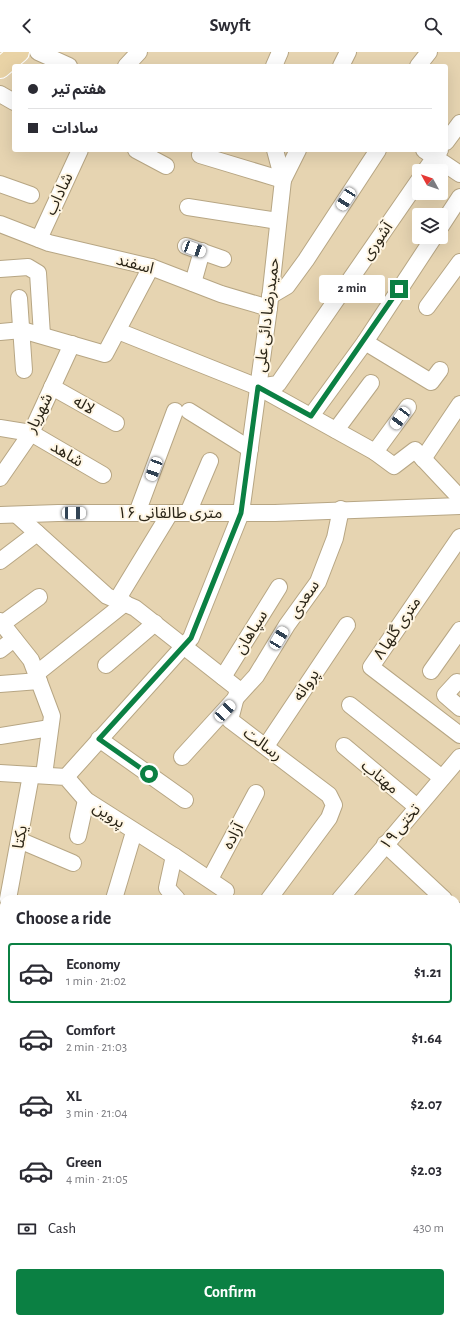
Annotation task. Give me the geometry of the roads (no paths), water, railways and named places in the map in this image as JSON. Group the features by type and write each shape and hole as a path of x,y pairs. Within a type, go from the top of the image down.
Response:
{"main road":[{"path":"0,68 19,52"},
{"path":"21,64 33,52"},
{"path":"0,83 12,73"}],"street":[{"path":"38,52 65,64"},
{"path":"128,64 139,52"},
{"path":"275,64 280,52"},
{"path":"341,64 348,52"},
{"path":"420,64 429,52"},
{"path":"0,94 12,101"},
{"path":"448,139 460,123"},
{"name":"شاداب","path":"39,239 79,152"},
{"path":"140,152 166,166"},
{"name":"حمیدرضا دائی علی","path":"187,642 241,513 270,302 283,180 276,152"},
{"path":"200,155 283,180 297,152"},
{"path":"270,302 287,286 306,260 377,152"},
{"path":"428,164 433,152 460,174"},
{"path":"0,184 31,195"},
{"name":"آشوری","path":"258,387 278,384 412,190"},
{"path":"448,215 460,197"},
{"path":"188,207 278,221"},
{"name":"اسفند","path":"0,224 39,239 151,267 221,294 270,302"},
{"path":"311,416 365,342 429,244"},
{"path":"186,246 223,259"},
{"path":"193,283 202,252"},
{"path":"427,307 460,262"},
{"path":"0,269 28,267 38,272 42,336"},
{"path":"0,332 22,330 105,354 151,267"},
{"path":"19,298 24,370"},
{"path":"118,331 258,387 375,452 394,466 415,450 460,498"},
{"path":"365,342 431,382 440,370"},
{"name":"شهریار","path":"0,478 31,433 72,344"},
{"path":"336,430 371,383"},
{"name":"لاله","path":"52,387 116,423"},
{"path":"423,458 460,404"},
{"path":"375,452 408,407"},
{"path":"137,513 182,411 250,449"},
{"path":"0,428 31,433"},
{"name":"شاهد","path":"31,433 103,475"},
{"path":"188,513 210,461"},
{"name":"۱۶ متری طالقانی","path":"0,515 241,513 460,506"},
{"name":"سعدی","path":"182,756 256,676 287,625 318,582 335,538 342,509"},
{"path":"0,684 37,678 121,602 170,513"},
{"name":"رسالت","path":"17,515 107,596 135,608 155,623 187,642 223,677 238,689 230,720 329,795 334,805 329,818 273,895"},
{"path":"0,561 37,533"},
{"name":"۸ متری گلها","path":"460,537 371,666 460,735"},
{"name":"سپاهان","path":"223,677 279,587"},
{"path":"1,623 39,597"},
{"name":"یکتا","path":"1,623 30,660 52,716 38,775 7,875 8,895"},
{"path":"106,665 155,623"},
{"name":"پروانه","path":"266,746 347,625"},
{"path":"431,671 460,630"},
{"path":"0,650 14,639"},
{"path":"0,773 66,776 187,642"},
{"path":"457,682 445,695 460,708"},
{"path":"350,705 442,778"},
{"path":"0,736 50,728"},
{"path":"99,739 186,800"},
{"name":"مهتاب","path":"344,746 417,807"},
{"name":"تختی ۱۹","path":"343,895 460,757"},
{"name":"پروین","path":"66,776 86,800 210,879 226,891"},
{"name":"آزاده","path":"210,879 256,793"},
{"path":"78,836 86,800"},
{"path":"115,895 134,832"},
{"path":"19,840 73,863"},
{"path":"385,844 440,895"},
{"path":"172,895 167,888 174,856"}]}
